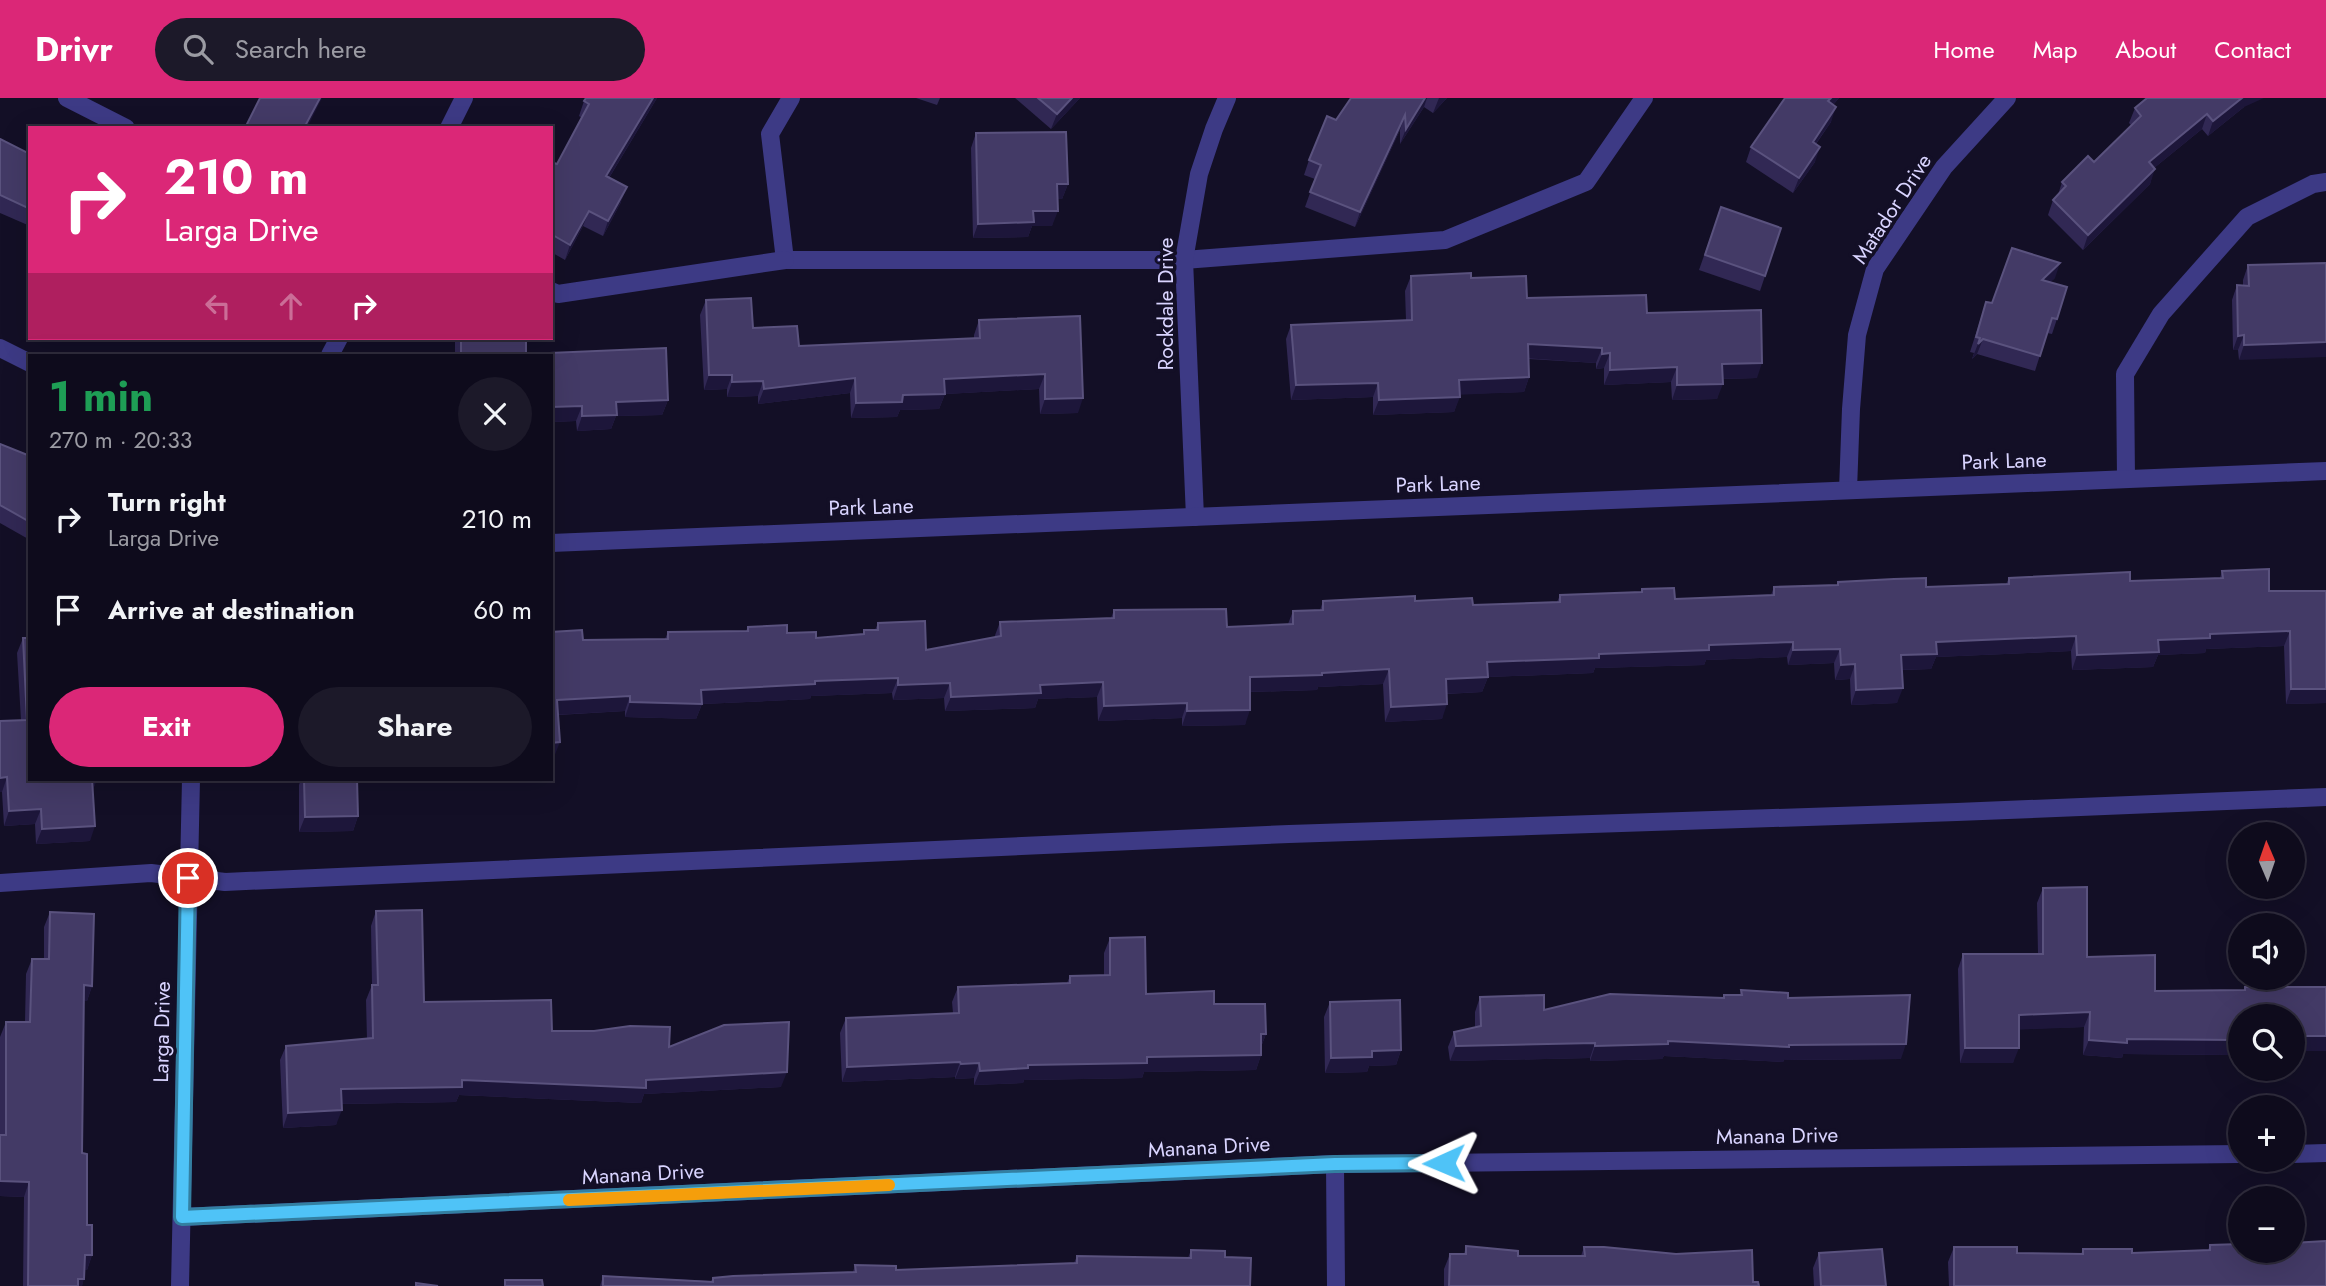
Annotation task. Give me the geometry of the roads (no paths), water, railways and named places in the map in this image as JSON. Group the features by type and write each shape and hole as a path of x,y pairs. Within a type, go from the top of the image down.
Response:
{"street":[{"path":"67,98 99,105 124,126"},
{"path":"450,126 464,98"},
{"path":"785,260 770,134 791,98"},
{"name":"Rockdale Drive","path":"1195,517 1184,260 1199,174 1227,98"},
{"path":"553,292 558,294 785,260 1184,260 1446,240 1587,182 1644,98"},
{"name":"Matador Drive","path":"1848,490 1857,335 1874,269 1944,167 2007,98"},
{"path":"2126,479 2125,374 2161,314 2247,217 2313,184 2326,182"},
{"path":"0,348 28,362"},
{"name":"Park Lane","path":"553,542 2326,471"},
{"name":"Larga Drive","path":"180,1286 191,781"},
{"path":"0,883 151,873 225,882 1289,834 1957,813 2326,797"},
{"path":"2305,1154 2326,1153"},
{"name":"Manana Drive","path":"182,1217 1335,1164 2228,1154"},
{"path":"1335,1164 1336,1286"}]}
